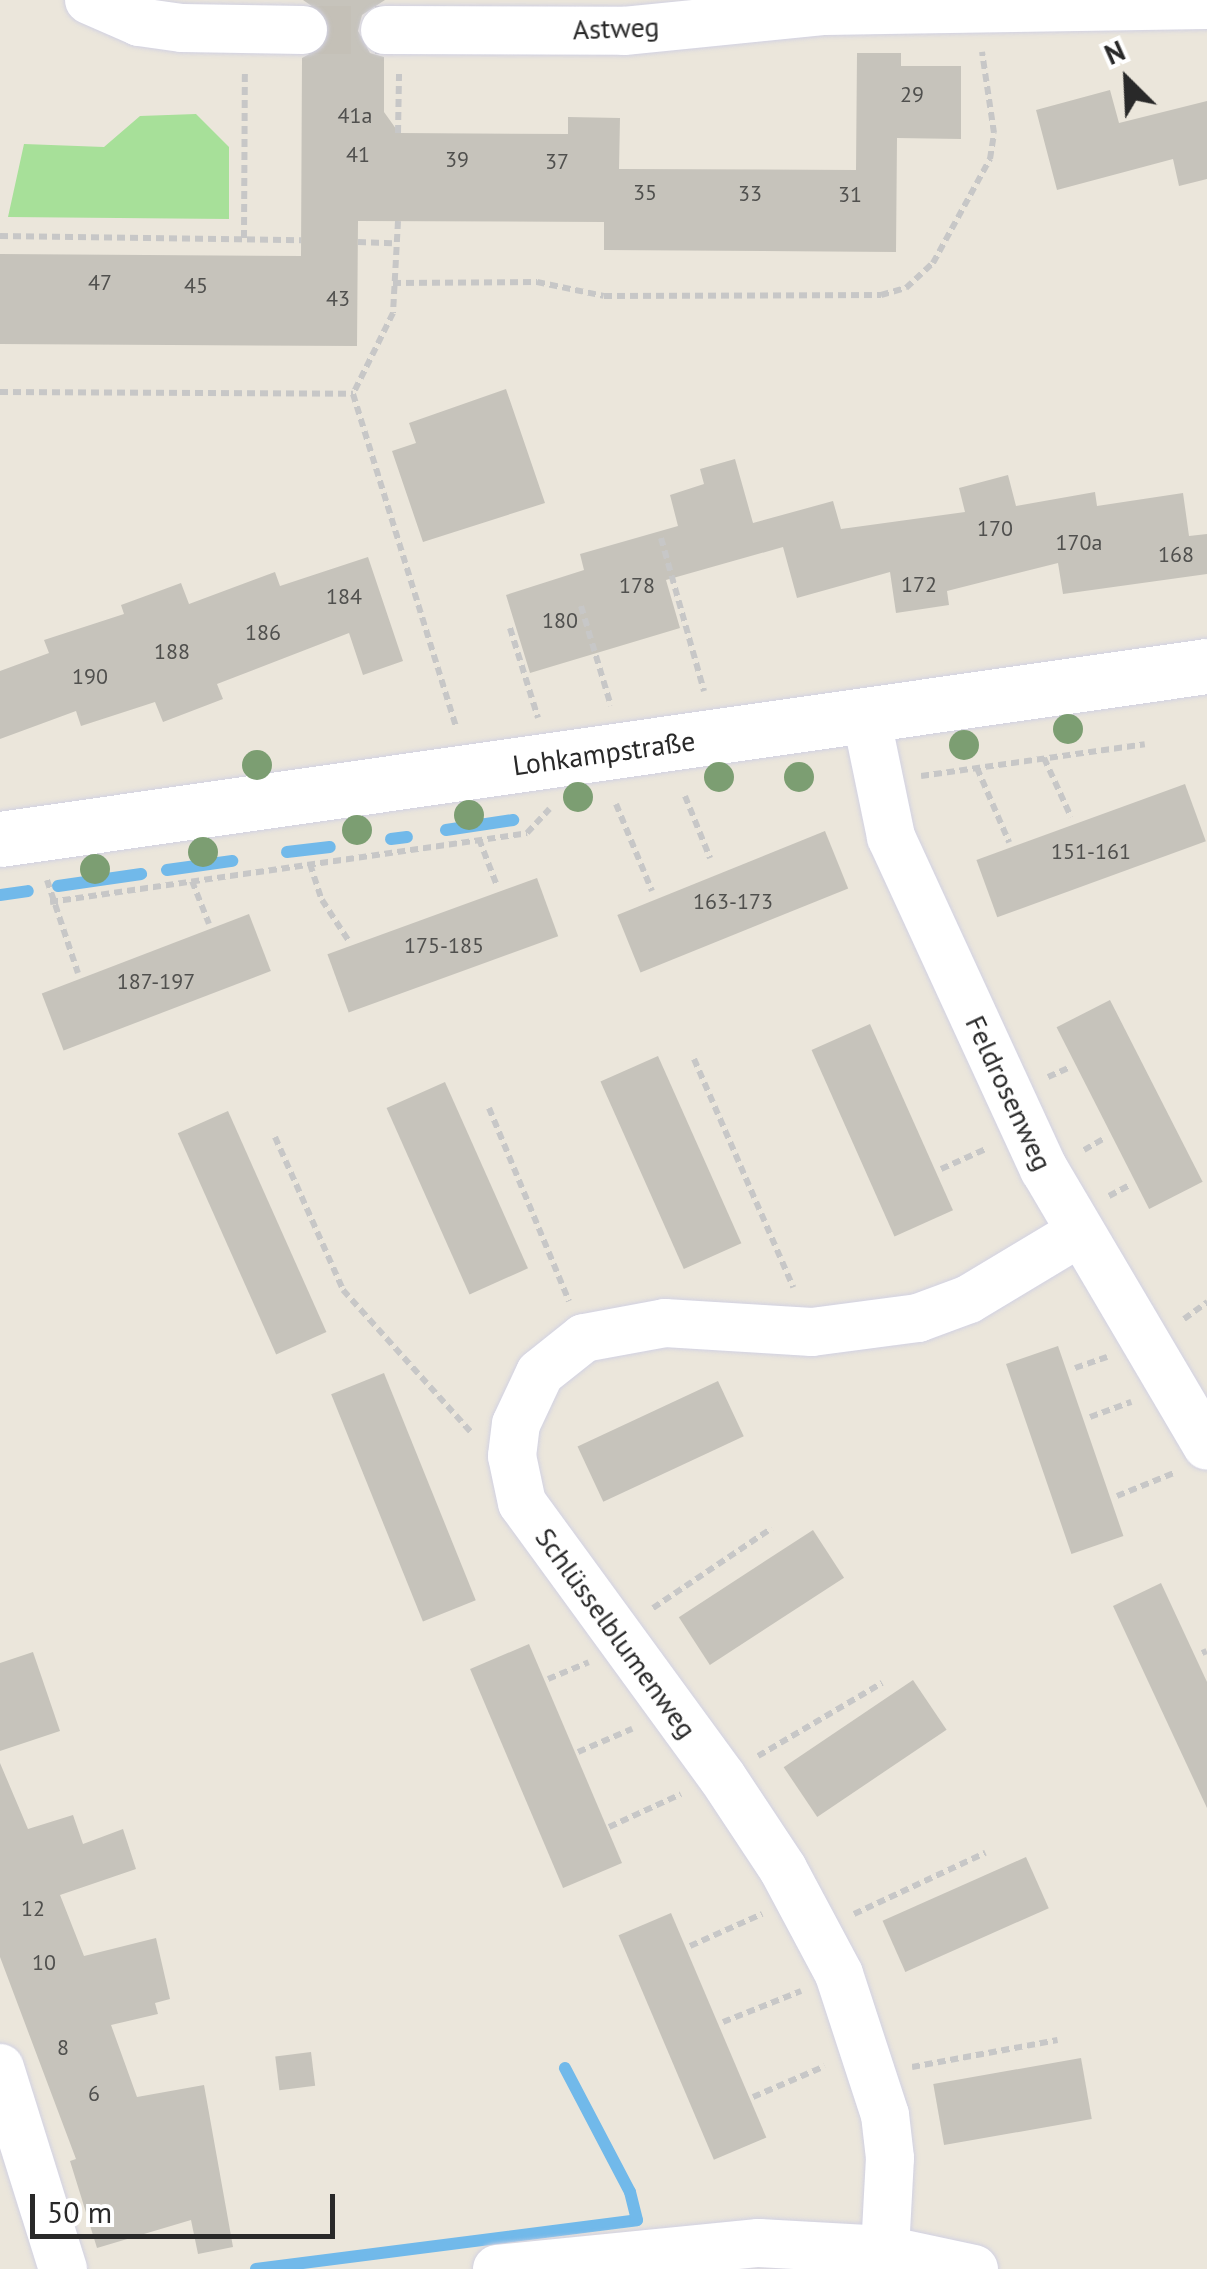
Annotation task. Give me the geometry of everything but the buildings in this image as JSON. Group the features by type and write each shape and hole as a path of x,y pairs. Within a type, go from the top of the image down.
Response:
{"street":[{"path":"88,0 153,24 303,30"},
{"name":"Astweg","path":"392,52 825,11 1207,5"},
{"name":"Lohkampstraße","path":"22,851 866,716 1207,666"},
{"name":"Feldrosenweg","path":"866,716 891,836 1077,1234 1200,1455"},
{"name":"Schlüsselblumenweg","path":"885,2250 890,2158 885,2115 839,1974 783,1870 722,1777 548,1547 522,1503 512,1456 516,1424 540,1373 584,1338 665,1323 812,1332 918,1318 969,1299 1077,1234"},
{"path":"0,2068 63,2269"},
{"path":"496,2269 630,2261 759,2244 885,2250 974,2269"}],"path":[{"path":"393,283 536,282 604,296 881,295 906,288 933,263 990,159 992,111 979,37"},
{"path":"392,52 398,133"},
{"path":"244,238 245,73"},
{"path":"398,221 392,242 393,312 353,394 459,738"},
{"path":"0,236 301,240"},
{"path":"358,242 392,242"},
{"path":"0,392 353,394"},
{"path":"661,538 707,700"},
{"path":"581,606 614,714"},
{"path":"510,628 540,725"},
{"path":"910,778 1145,744"},
{"path":"1044,758 1071,817"},
{"path":"977,768 1009,842"},
{"path":"684,796 710,858"},
{"path":"616,804 652,891"},
{"path":"50,902 527,833 550,808"},
{"path":"479,840 497,886"},
{"path":"22,851 50,902 78,973"},
{"path":"310,864 322,900 350,943"},
{"path":"192,881 210,924"},
{"path":"694,1058 812,1332"},
{"path":"488,1108 584,1338"},
{"path":"275,1137 343,1290 482,1444 512,1456"},
{"path":"942,1169 992,1146"},
{"path":"1075,1368 1123,1351"},
{"path":"1090,1417 1150,1394"},
{"path":"1117,1496 1200,1455"},
{"path":"646,1614 772,1528"},
{"path":"548,1679 604,1655"},
{"path":"754,1758 882,1683"},
{"path":"578,1752 638,1726"},
{"path":"609,1827 688,1790"},
{"path":"836,1922 984,1852"},
{"path":"690,1946 768,1912"},
{"path":"723,2022 807,1988"},
{"path":"896,2070 1058,2040"},
{"path":"752,2097 835,2062"}],"green space":[{"path":"196,114 229,147 229,219 8,217 24,144 104,147 140,116"}],"waterway":[{"path":"446,830 513,820"},
{"path":"391,839 407,837"},
{"path":"287,852 330,847"},
{"path":"167,870 232,861"},
{"path":"58,886 141,874"},
{"path":"0,895 28,891"},
{"path":"256,2269 637,2220 630,2192 565,2068"}],"tunnel":[{"path":"303,30 385,30"}]}
